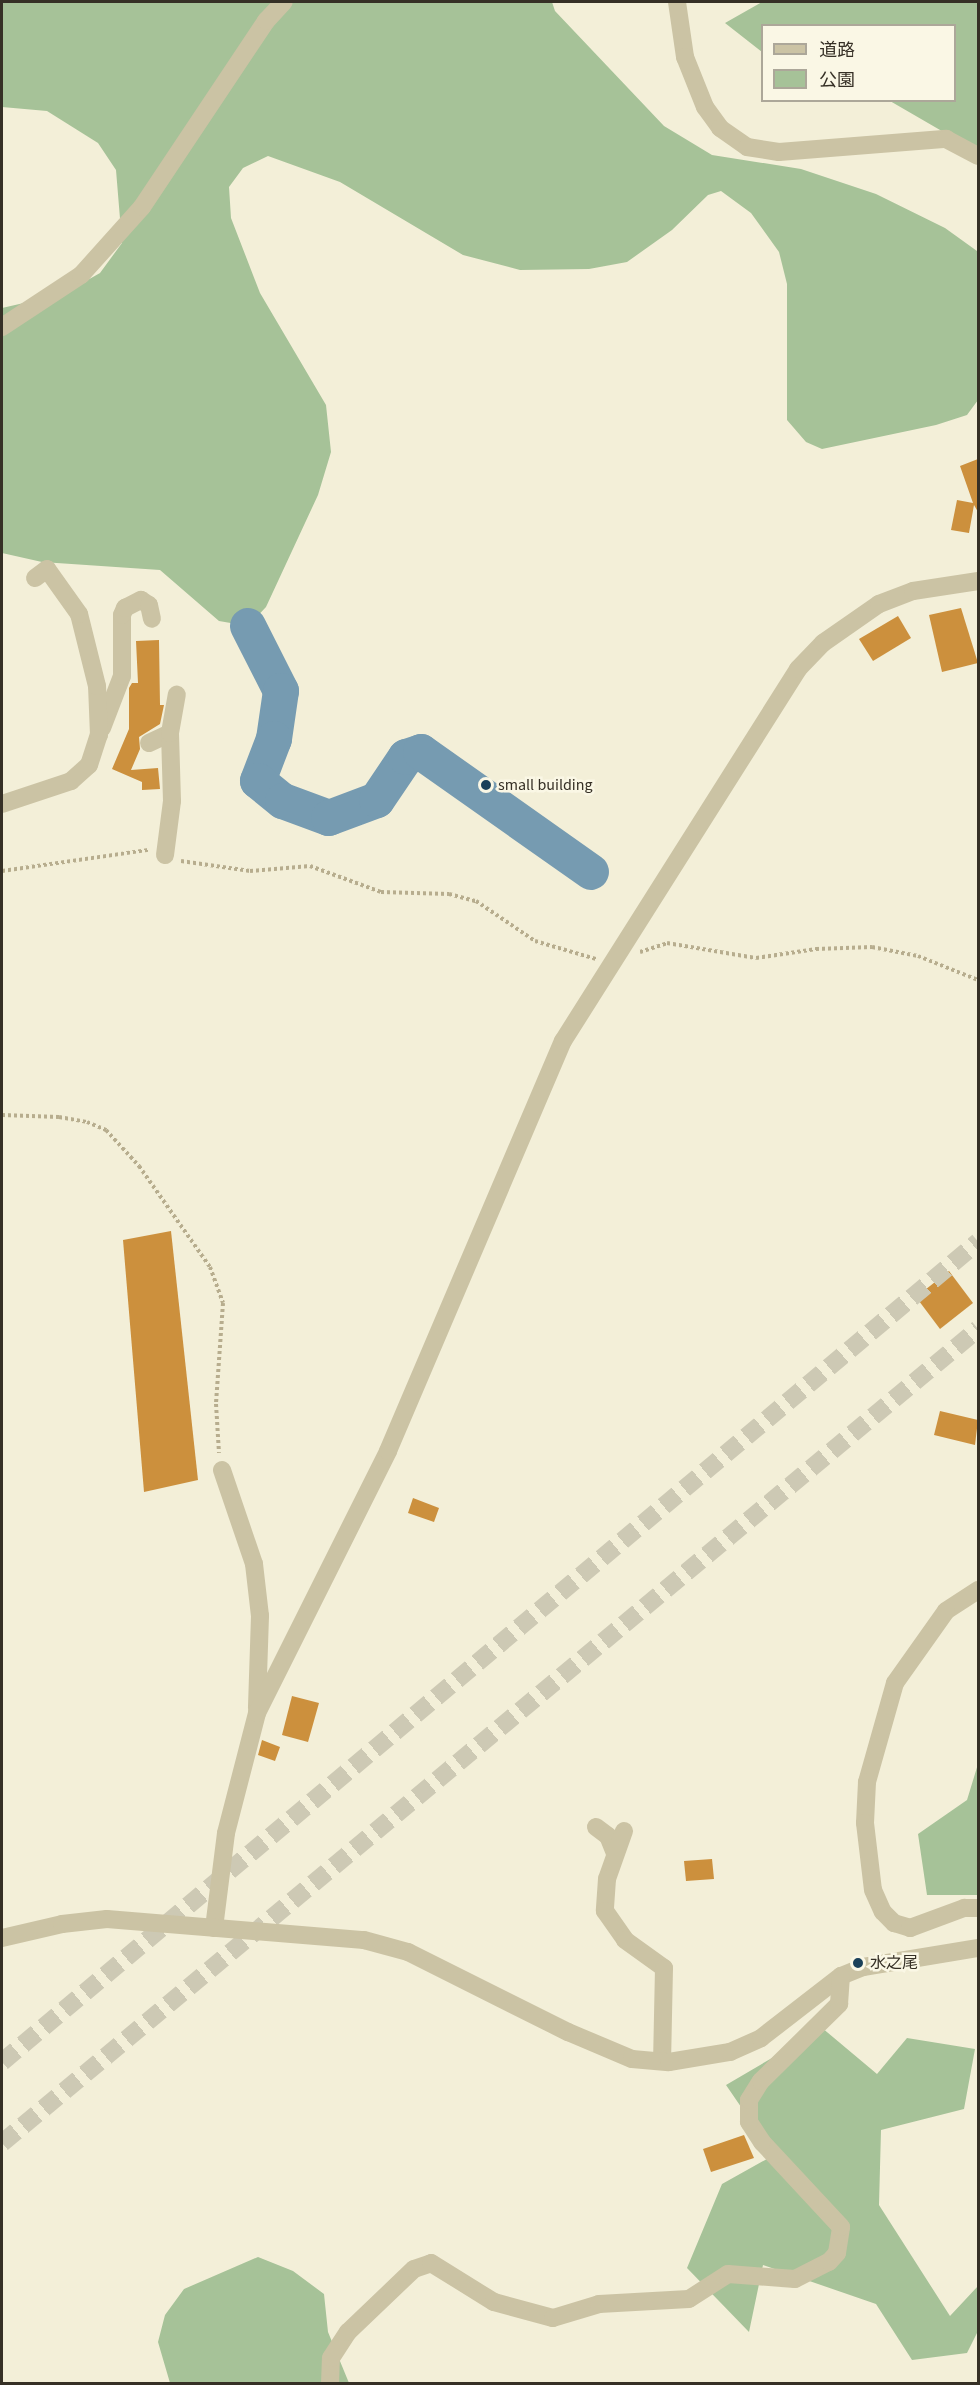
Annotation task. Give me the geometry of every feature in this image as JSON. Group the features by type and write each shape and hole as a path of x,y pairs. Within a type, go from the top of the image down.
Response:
{"street":[{"path":"2,327 81,275 142,207 266,21 284,2"},
{"path":"676,2 685,57 705,107 720,128 747,147 778,152 946,139 978,156"},
{"path":"2,804 71,781 96,754 99,735 97,686 79,614 47,568 35,578"},
{"path":"214,1928 226,1833 257,1713 388,1451 563,1041 610,961 776,700 823,643 879,604 913,591 978,580"},
{"path":"99,735 122,676 125,608 141,600 149,605 152,619"},
{"path":"165,855 172,801 170,733 177,694"},
{"path":"148,743 170,733"},
{"path":"222,1470 254,1564 260,1616 257,1713"},
{"path":"978,1590 946,1611 895,1683 867,1782 865,1823 873,1890 883,1912 894,1923 910,1928 963,1908 978,1908"},
{"path":"596,1827 608,1836 615,1853"},
{"path":"624,1831 607,1880 605,1911 624,1940 664,1968 662,2061"},
{"path":"2,1938 87,1920 364,1940 408,1952 568,2032 632,2059 662,2061 730,2052 761,2038 841,1976 863,1967 978,1948"},
{"path":"330,2384 331,2358 348,2332 414,2269 431,2263 488,2300 554,2318 599,2304 689,2299 728,2274 795,2279 829,2262 837,2253 841,2227 762,2142 749,2122 749,2100 761,2081 839,2004 841,1976"}],"path":[{"path":"2,872 44,868 144,848 222,869 310,866 381,892 448,894 476,902 535,941 610,961 667,943 756,958 816,949 872,947 918,956 978,980"},
{"path":"2,1115 59,1117 87,1122 105,1130 139,1166 210,1267 223,1303 216,1404 216,1440 222,1470"}],"green space":[{"path":"2,2 552,2 555,11 664,126 712,155 801,169 876,194 945,228 977,251 978,400 967,415 936,425 822,449 806,442 787,420 787,284 779,252 751,213 721,191 708,195 672,230 627,262 589,269 520,270 463,255 340,182 268,156 243,168 229,187 231,218 260,293 326,405 331,452 318,495 266,607 248,626 219,621 160,570 42,562 2,553 2,308 63,294 100,273 122,243 116,170 98,143 47,111 2,107"},
{"path":"762,2 978,2 978,152 892,102 956,102 956,24 761,24 761,51 725,23"},
{"path":"978,1764 978,1895 927,1895 918,1834 967,1800"},
{"path":"815,2022 877,2074 907,2038 975,2049 964,2109 881,2130 879,2205 950,2316 978,2286 978,2331 967,2353 912,2360 876,2304 763,2265 749,2332 687,2268 722,2184 774,2155 726,2085 772,2058"},
{"path":"258,2257 293,2271 324,2294 328,2332 349,2383 170,2383 158,2342 165,2315 184,2289"}],"building":[{"path":"978,459 978,512 974,505 969,533 951,530 957,500 973,503 960,466"},
{"path":"961,608 978,663 942,672 929,615"},
{"path":"898,616 911,638 873,661 859,639"},
{"path":"159,640 160,705 164,705 160,724 139,737 140,749 131,770 158,768 160,789 142,790 142,782 112,769 129,729 129,688 132,683 138,683 136,641"},
{"path":"171,1231 198,1480 144,1492 123,1240"},
{"path":"949,1271 973,1303 940,1329 916,1297"},
{"path":"940,1411 978,1420 975,1445 934,1435"},
{"path":"413,1498 439,1508 434,1522 408,1513"},
{"path":"292,1696 319,1703 308,1742 282,1735"},
{"path":"262,1740 280,1747 275,1761 258,1755"},
{"path":"712,1859 714,1879 686,1881 684,1861"},
{"path":"744,2135 754,2158 711,2172 703,2149"}],"waterway":[{"path":"248,626 281,691 274,739 258,781 283,801 329,818 377,800 406,757 421,752 591,872"}],"tunnel":[{"path":"2,2062 978,1242"},
{"path":"2,2143 978,1329"}],"place":[{"name":"small building","path":"486,785"},
{"name":"水之尾","path":"858,1963"}]}
